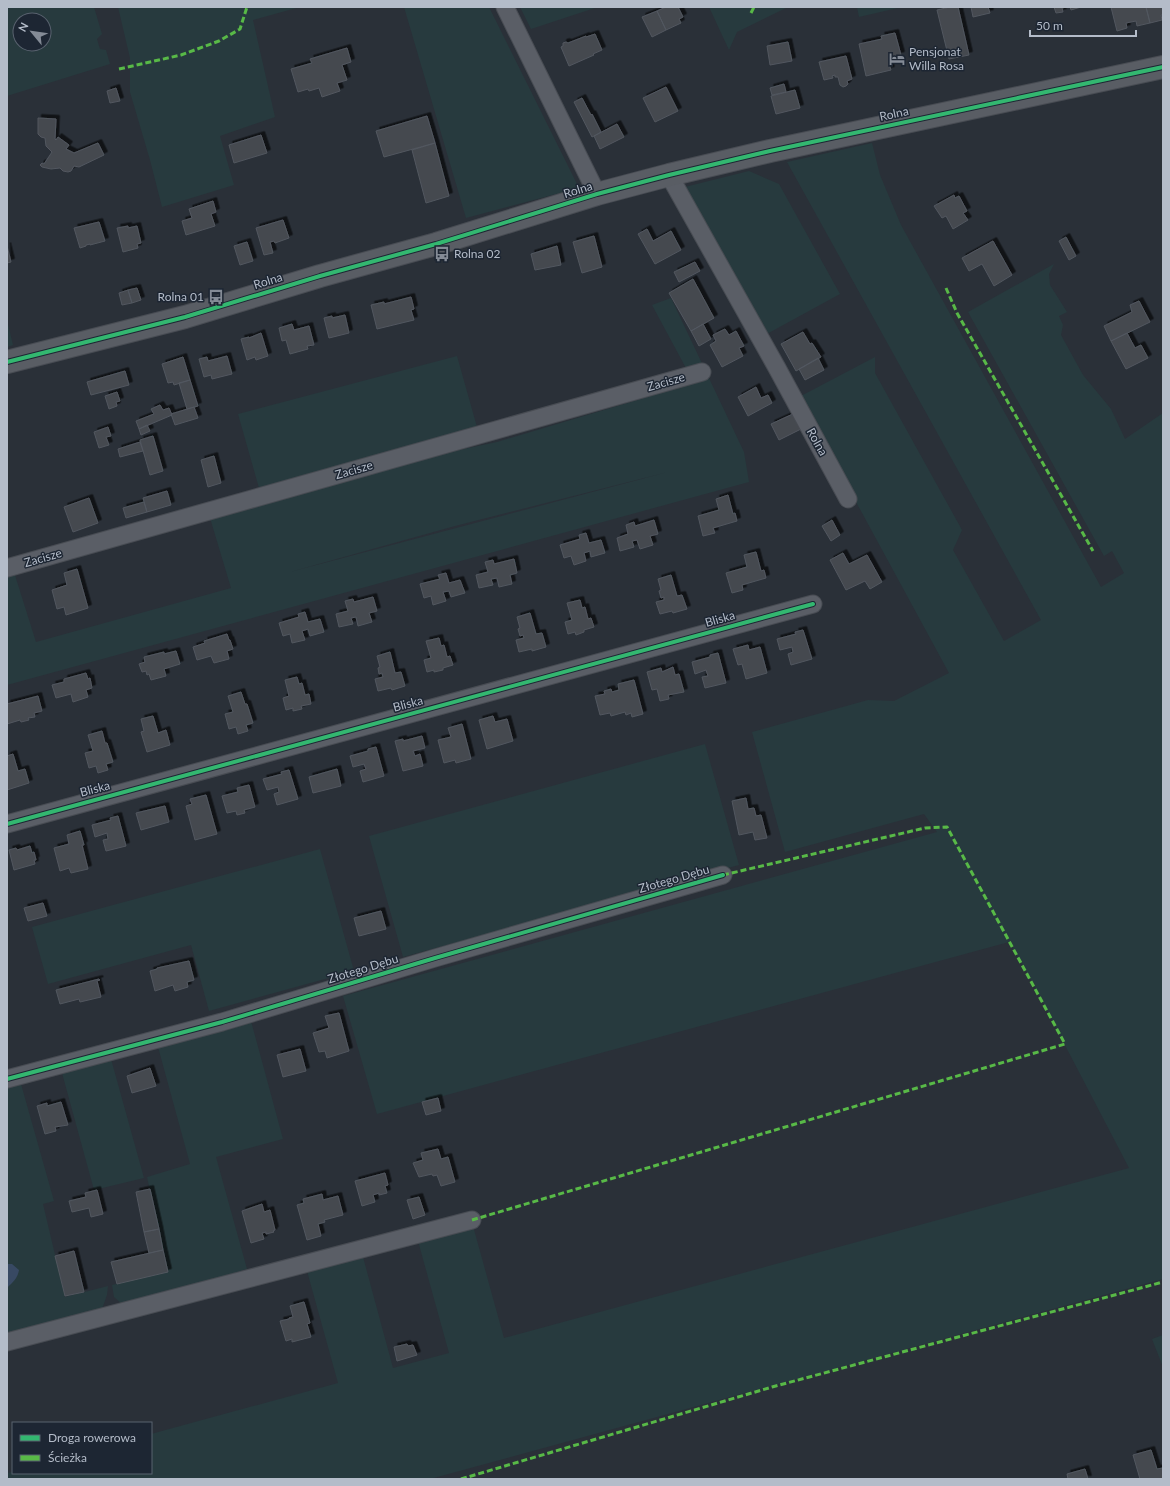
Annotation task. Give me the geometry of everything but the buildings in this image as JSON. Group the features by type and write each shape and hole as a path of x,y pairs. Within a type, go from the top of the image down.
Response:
{"street":[{"path":"505,7 598,194"},
{"name":"Rolna","path":"7,362 185,317 320,276 436,244 598,194 669,175 770,151 1163,66"},
{"name":"Rolna","path":"669,175 777,368 848,499"},
{"name":"Zacisze","path":"7,568 702,372"},
{"name":"Bliska","path":"7,824 813,604"},
{"name":"Złotego Dębu","path":"7,1079 222,1022 435,958 723,875"},
{"path":"7,1342 472,1220"}],"green space":[{"path":"7,7 94,7 102,34 97,39 100,49 106,50 110,64 7,96"},
{"path":"118,7 300,7 253,20 275,117 220,136 234,185 162,207 130,92 130,58"},
{"path":"404,7 489,7 579,188 466,218"},
{"path":"520,7 598,7 531,29"},
{"path":"709,7 788,7 737,32 729,50"},
{"path":"857,7 902,7 859,17"},
{"path":"872,143 880,175 901,225 1101,587 1124,573 1112,551 1104,556 968,312 1054,264 1049,274 1050,285 1067,312 1059,316 1063,325 1061,335 1083,375 1111,409 1125,439 1163,413 1163,1279 430,1479 7,1479 7,1473 12,1472 12,1474 152,1474 152,1434 338,1383 307,1271 363,1257 393,1368 449,1353 418,1241 473,1226 504,1338 1129,1168 1030,978 1009,942 377,1114 343,996 937,832 924,814 785,852 752,732 868,700 894,701 949,673 799,397 875,357 875,373 962,530 953,550 1004,641 1041,620 787,162"},
{"path":"749,171 779,184 840,294 765,335 685,187"},
{"path":"671,298 744,452 749,482 7,685 7,574 14,572 36,642 231,588 210,518 435,455 497,442 694,383 652,305","holes":["668,472 290,572 455,526"]},
{"path":"7,320 13,345 7,347"},
{"path":"457,356 477,427 259,488 238,414"},
{"path":"705,744 739,865 403,957 369,836"},
{"path":"320,849 354,971 209,1011 191,945 48,984 32,927"},
{"path":"251,1021 283,1139 216,1157 247,1269 173,1292 122,1304 114,1297 112,1285 168,1272 147,1177 190,1164 158,1047"},
{"path":"111,1059 144,1178 94,1190 62,1073"},
{"path":"21,1084 54,1201 43,1204 65,1297 108,1286 107,1295 102,1309 7,1335 7,1087"},
{"path":"1163,1335 1163,1367 1152,1339"}],"water":[{"path":"7,1264 12,1264 19,1270 16,1278 7,1288"}],"marked path":[{"path":"119,69 181,55 219,41 240,29 247,7"},
{"path":"751,13 754,7"},
{"path":"946,288 957,313 1093,551"},
{"path":"472,1220 1065,1044 947,827 925,828 723,875"},
{"path":"461,1479 772,1387 1163,1282"}],"cycle path":[{"path":"7,362 185,317 320,276 436,244 597,194 669,175 770,151 1163,67"},
{"path":"7,824 813,604"},
{"path":"7,1079 222,1022 435,958 723,875"}],"place":[{"name":"Pensjonat Willa Rosa","path":"897,59"},
{"name":"Rolna 02","path":"442,254"},
{"name":"Rolna 01","path":"216,297"}]}
